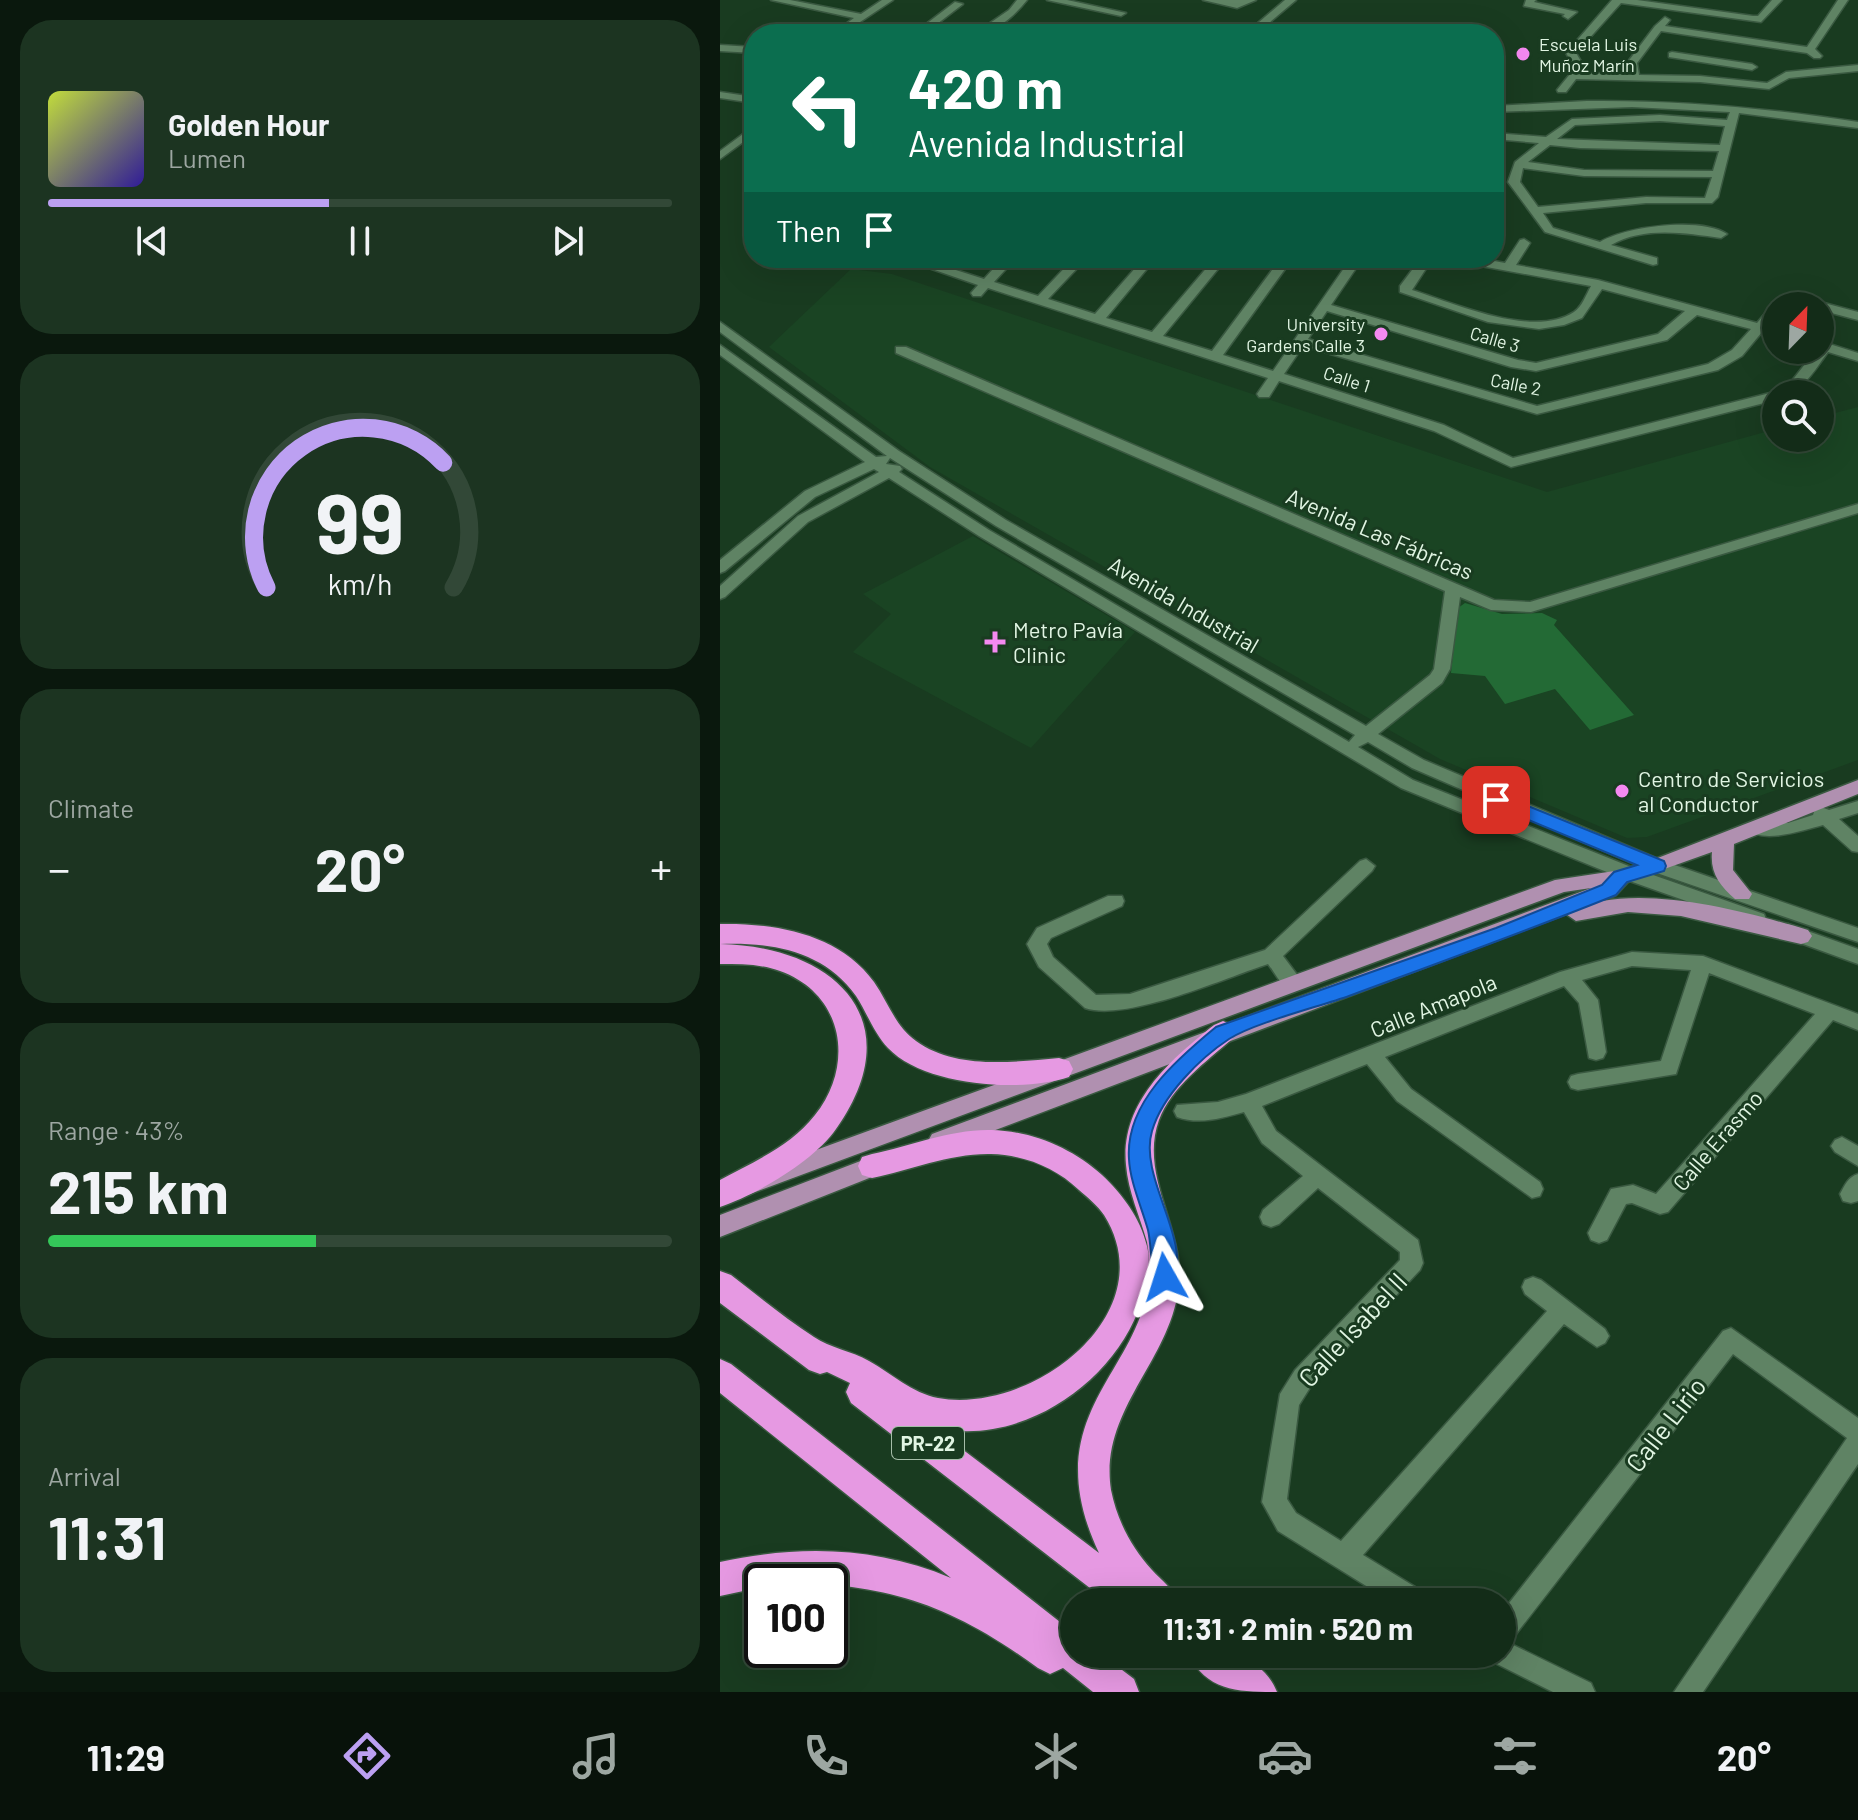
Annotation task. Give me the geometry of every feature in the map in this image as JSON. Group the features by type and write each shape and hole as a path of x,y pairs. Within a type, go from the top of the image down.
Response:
{"highway":[{"path":"720,934 778,936 811,947 844,966 859,980 896,1039 913,1053 934,1063 999,1074 1059,1069"},
{"path":"720,954 760,955 815,977 829,987 846,1009 854,1045 845,1087 824,1124 787,1158 720,1195"},
{"path":"1145,1588 1128,1573 1106,1534 1097,1499 1094,1460 1105,1411 1151,1328 1164,1292 1163,1244 1139,1160 1143,1121 1172,1077 1223,1032"},
{"path":"807,1350 848,1366 882,1390 920,1409 956,1415 995,1415 1064,1387 1082,1372 1110,1340 1128,1302 1133,1261 1126,1228 1098,1185 1070,1165 1035,1150 989,1142 872,1166"},
{"name":"PR-22","path":"720,1285 1118,1588"},
{"path":"720,1374 1121,1692"},
{"path":"720,1579 757,1569 820,1564 855,1566 918,1581 947,1592 1011,1629 1098,1692"},
{"path":"1226,1668 1259,1692"},
{"path":"1234,1668 1259,1692"}],"main road":[{"path":"720,1195 1562,885 1625,875 1657,866 1755,828 1820,812 1858,787"},
{"path":"1725,839 1719,868 1726,881 1742,894"},
{"path":"720,1226 1223,1032 1503,933 1609,890 1625,875"},
{"path":"1503,933 1567,914 1628,904 1681,908 1801,936"}],"street":[{"path":"776,0 862,17"},
{"path":"852,24 888,0"},
{"path":"994,24 1012,12 1022,0"},
{"path":"1052,0 1121,13"},
{"path":"1208,0 1237,5 1251,0"},
{"path":"1262,24 1291,0"},
{"path":"1531,0 1527,4 1572,12 1568,16"},
{"path":"1556,91 1580,68 1571,53 1618,0 1761,19 1777,0"},
{"path":"1810,50 1843,0"},
{"path":"931,24 958,4"},
{"path":"1078,20 1095,8"},
{"path":"1634,76 1632,63 1674,8"},
{"path":"1658,28 1810,50 1831,70"},
{"path":"720,48 744,49"},
{"path":"1672,55 1752,67"},
{"path":"1700,79 1704,60"},
{"path":"1573,76 1700,79 1769,86 1786,75 1858,68"},
{"path":"1504,100 1556,91 1588,96"},
{"path":"1504,99 1518,94"},
{"path":"720,95 744,99"},
{"path":"1504,101 1588,96 1705,99 1858,123"},
{"path":"1504,102 1604,101 1736,107 1858,123"},
{"path":"1533,211 1646,200 1708,201 1712,197 1736,107"},
{"path":"1653,261 1549,230 1514,182 1519,164 1563,125 1588,119 1660,118 1730,123"},
{"path":"1504,135 1580,145 1656,144 1724,148"},
{"path":"720,156 744,137"},
{"path":"1519,164 1584,173 1718,174"},
{"path":"1601,246 1614,236 1651,230 1680,229 1721,234"},
{"path":"1524,243 1506,266 1598,284 1762,329"},
{"name":"Calle 1","path":"953,268 1041,300 1439,428 1511,463"},
{"path":"977,293 1000,268"},
{"path":"1041,300 1071,268"},
{"path":"1099,318 1142,268"},
{"path":"1155,337 1213,268"},
{"path":"1215,356 1280,268"},
{"path":"1264,394 1350,268"},
{"path":"1420,268 1406,286 1406,292 1525,327 1565,321 1581,313 1598,284"},
{"name":"Calle 3","path":"1325,307 1516,364 1536,367 1662,337 1696,309"},
{"path":"1834,310 1858,316"},
{"name":"Calle 2","path":"1301,341 1537,410 1713,367 1737,353 1762,325"},
{"name":"Avenida Industrial","path":"720,326 901,458 1001,523 1365,735 1446,778 1657,866 1858,935"},
{"name":"Avenida Industrial","path":"720,349 882,468 984,533 1407,784 1625,875 1858,957"},
{"path":"1834,349 1858,357"},
{"name":"Avenida Las Fábricas","path":"901,350 1491,605 1531,607 1858,508"},
{"path":"741,365 763,358"},
{"path":"1486,470 1762,399"},
{"path":"720,594 812,513 901,458"},
{"path":"720,568 810,494 882,468"},
{"path":"1348,749 1436,679 1442,669 1453,589"},
{"path":"1820,812 1858,807"},
{"path":"1820,812 1858,846"},
{"path":"1115,901 1044,933 1037,944 1046,962 1092,1003 1130,1002 1272,955 1366,866"},
{"path":"1272,955 1294,984"},
{"name":"Calle Amapola","path":"1184,1111 1218,1111 1249,1102 1567,977 1632,959 1703,963 1858,1022"},
{"path":"1578,1082 1669,1068 1703,963"},
{"path":"1567,977 1588,1000 1596,1052"},
{"name":"Calle Erasmo","path":"1599,1233 1619,1196 1633,1194 1660,1205 1829,1011"},
{"path":"1372,1055 1404,1095 1532,1189"},
{"name":"Calle Isabel II","path":"1249,1102 1269,1137 1410,1247 1412,1263 1303,1378 1288,1402 1274,1502 1287,1522 1393,1588"},
{"path":"1271,1217 1318,1175"},
{"path":"1533,1287 1597,1336"},
{"path":"1343,1558 1563,1309"},
{"name":"Calle Lirio","path":"1516,1615 1731,1339 1858,1432"},
{"path":"1687,1692 1858,1443"},
{"path":"1516,1660 1582,1692"}],"shaded area":[{"path":"851,269 892,274 1547,492 1762,433 1762,452 1834,452 1834,413 1858,407 1858,760 1647,837 1627,838 1440,759 930,467 769,347"},
{"name":"Metro Pavía Clinic","path":"973,536 1135,632 1031,748 853,652 891,614 863,594"},
{"path":"1465,603 1502,614 1542,613 1557,620 1554,625 1634,715 1590,730 1555,689 1505,704 1485,676 1451,673 1458,608"}],"place":[{"name":"Escuela Luis Muñoz Marín","path":"1523,54"},
{"name":"University Gardens Calle 3","path":"1381,334"},
{"name":"Metro Pavía Clinic","path":"995,642"},
{"name":"Centro de Servicios al Conductor","path":"1622,791"}],"route":[{"path":"1165,1277 1163,1244 1139,1160 1143,1121 1172,1077 1223,1032 1503,933 1609,890 1621,877 1657,866 1496,800"}]}
